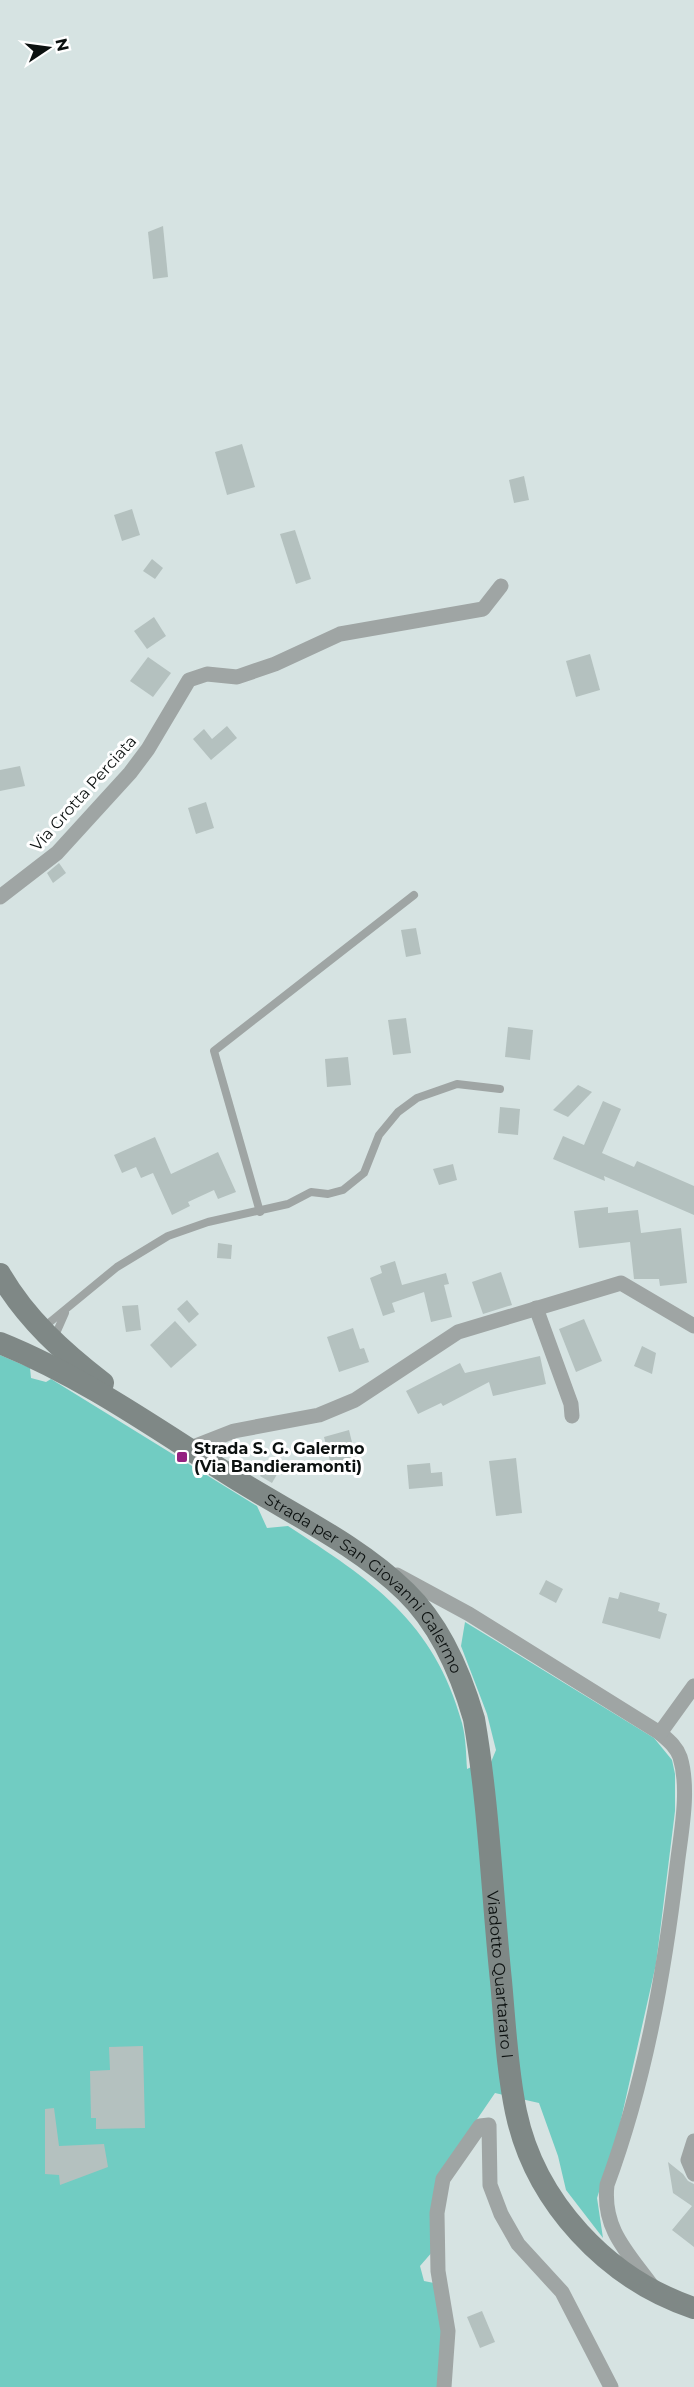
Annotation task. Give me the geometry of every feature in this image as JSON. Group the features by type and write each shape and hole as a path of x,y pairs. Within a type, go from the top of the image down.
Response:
{"main road":[{"path":"0,1274 44,1347"},
{"name":"Strada per San Giovanni Galermo","path":"0,1343 44,1347 86,1386 361,1556 406,1592 431,1623 454,1664 474,1719 480,1763"},
{"name":"Viadotto Quartararo I","path":"480,1763 510,2077 525,2141 543,2182 572,2225 617,2268 655,2291"},
{"path":"655,2291 694,2308"}],"street":[{"name":"Via Grotta Perciata","path":"0,897 57,853 130,773 148,749 189,680 207,674 237,677 275,664 340,634 483,609 501,586"},
{"path":"183,1446 234,1431 319,1415 355,1400 459,1332 621,1283 694,1326"},
{"path":"536,1308 571,1404 572,1416"},
{"path":"361,1556 469,1614 660,1733 673,1744 680,1756 683,1812 665,1965 636,2099 607,2185 605,2199 607,2217 612,2231 655,2291"},
{"path":"660,1733 694,1686"},
{"path":"444,2387 448,2331 438,2271 437,2213 443,2179 480,2126 489,2125 490,2185 501,2214 518,2244 562,2292 611,2387"},
{"path":"694,2141 688,2160 694,2174"}],"lane":[{"path":"260,1212 214,1051 414,895"},
{"path":"44,1347 66,1312 117,1267 168,1236 208,1221 260,1212 288,1204 311,1192 328,1194 343,1190 364,1173 379,1135 398,1112 417,1098 457,1084 500,1089"},
{"path":"44,1347 66,1312"}],"shaded area":[{"path":"0,1355 30,1368 31,1378 46,1382 51,1379 257,1506 267,1528 288,1526 346,1565 396,1606 417,1630 435,1657 450,1687 462,1723 467,1769 480,1763 491,1762 496,1750 487,1714 461,1646 465,1622 654,1738 672,1760 675,1774 675,1811 656,1964 618,2133 597,2198 603,2238 566,2190 558,2156 539,2103 495,2093 441,2172 433,2251 420,2266 424,2281 434,2283 444,2320 438,2387 0,2387"}],"building":[{"path":"163,226 168,277 153,279 148,232"},
{"path":"242,444 255,487 227,495 215,452"},
{"path":"524,476 529,500 514,503 509,480"},
{"path":"132,509 140,535 122,541 114,515"},
{"path":"295,530 311,579 296,584 280,534"},
{"path":"152,559 163,568 155,579 143,571"},
{"path":"154,617 166,636 147,649 134,631"},
{"path":"590,654 600,690 576,697 566,661"},
{"path":"148,657 171,673 153,697 130,681"},
{"path":"227,726 237,738 211,760 193,739 204,729 212,739"},
{"path":"20,766 25,786 0,791 0,770"},
{"path":"206,802 214,828 196,834 188,808"},
{"path":"59,863 66,873 53,883 47,873"},
{"path":"416,928 421,954 406,957 401,930"},
{"path":"406,1018 411,1053 393,1055 388,1020"},
{"path":"508,1027 533,1030 530,1060 505,1057"},
{"path":"348,1057 351,1085 327,1087 325,1059"},
{"path":"578,1085 592,1092 568,1117 553,1110"},
{"path":"603,1101 621,1109 602,1153 634,1167 637,1161 694,1186 694,1215 604,1176 605,1181 553,1159 563,1136 584,1145"},
{"path":"500,1107 520,1109 518,1135 498,1133"},
{"path":"155,1137 171,1174 218,1152 236,1192 218,1199 214,1190 188,1202 190,1206 172,1215 153,1173 141,1178 136,1167 122,1173 114,1155"},
{"path":"453,1164 457,1180 439,1185 433,1169"},
{"path":"608,1207 608,1213 638,1210 641,1233 681,1228 687,1283 660,1286 659,1279 634,1279 630,1242 579,1248 574,1211"},
{"path":"218,1243 232,1245 231,1259 217,1258"},
{"path":"395,1261 402,1285 446,1273 449,1284 444,1285 452,1317 431,1322 424,1292 392,1303 395,1312 383,1316 370,1278 382,1273 380,1266"},
{"path":"501,1272 512,1305 483,1314 472,1282"},
{"path":"187,1300 199,1314 189,1323 177,1309"},
{"path":"138,1305 141,1330 126,1332 122,1306"},
{"path":"584,1319 602,1361 576,1372 559,1329"},
{"path":"175,1321 197,1345 171,1368 150,1345"},
{"path":"353,1328 360,1349 364,1348 369,1362 339,1372 327,1337"},
{"path":"642,1346 656,1353 652,1374 634,1366"},
{"path":"540,1356 546,1384 493,1396 489,1382 443,1406 441,1403 418,1414 406,1391 460,1363 465,1373"},
{"path":"349,1430 358,1467 333,1473 324,1437"},
{"path":"516,1458 522,1513 496,1516 489,1461"},
{"path":"268,1463 280,1469 272,1483 260,1476"},
{"path":"430,1463 431,1473 442,1472 443,1486 409,1489 407,1465"},
{"path":"546,1580 563,1589 556,1603 539,1594"},
{"path":"620,1592 660,1603 658,1611 667,1614 660,1639 602,1623 609,1597 618,1599"},
{"path":"143,2046 145,2128 96,2129 96,2118 91,2118 90,2071 110,2070 109,2047"},
{"path":"54,2108 59,2146 104,2144 108,2167 60,2185 59,2175 45,2174 45,2109"},
{"path":"668,2162 694,2184 694,2247 672,2230 692,2206 673,2193"},
{"path":"482,2311 495,2342 480,2348 467,2317"}],"place":[{"name":"Strada S. G. Galermo (Via Bandieramonti)","path":"182,1457"}]}
